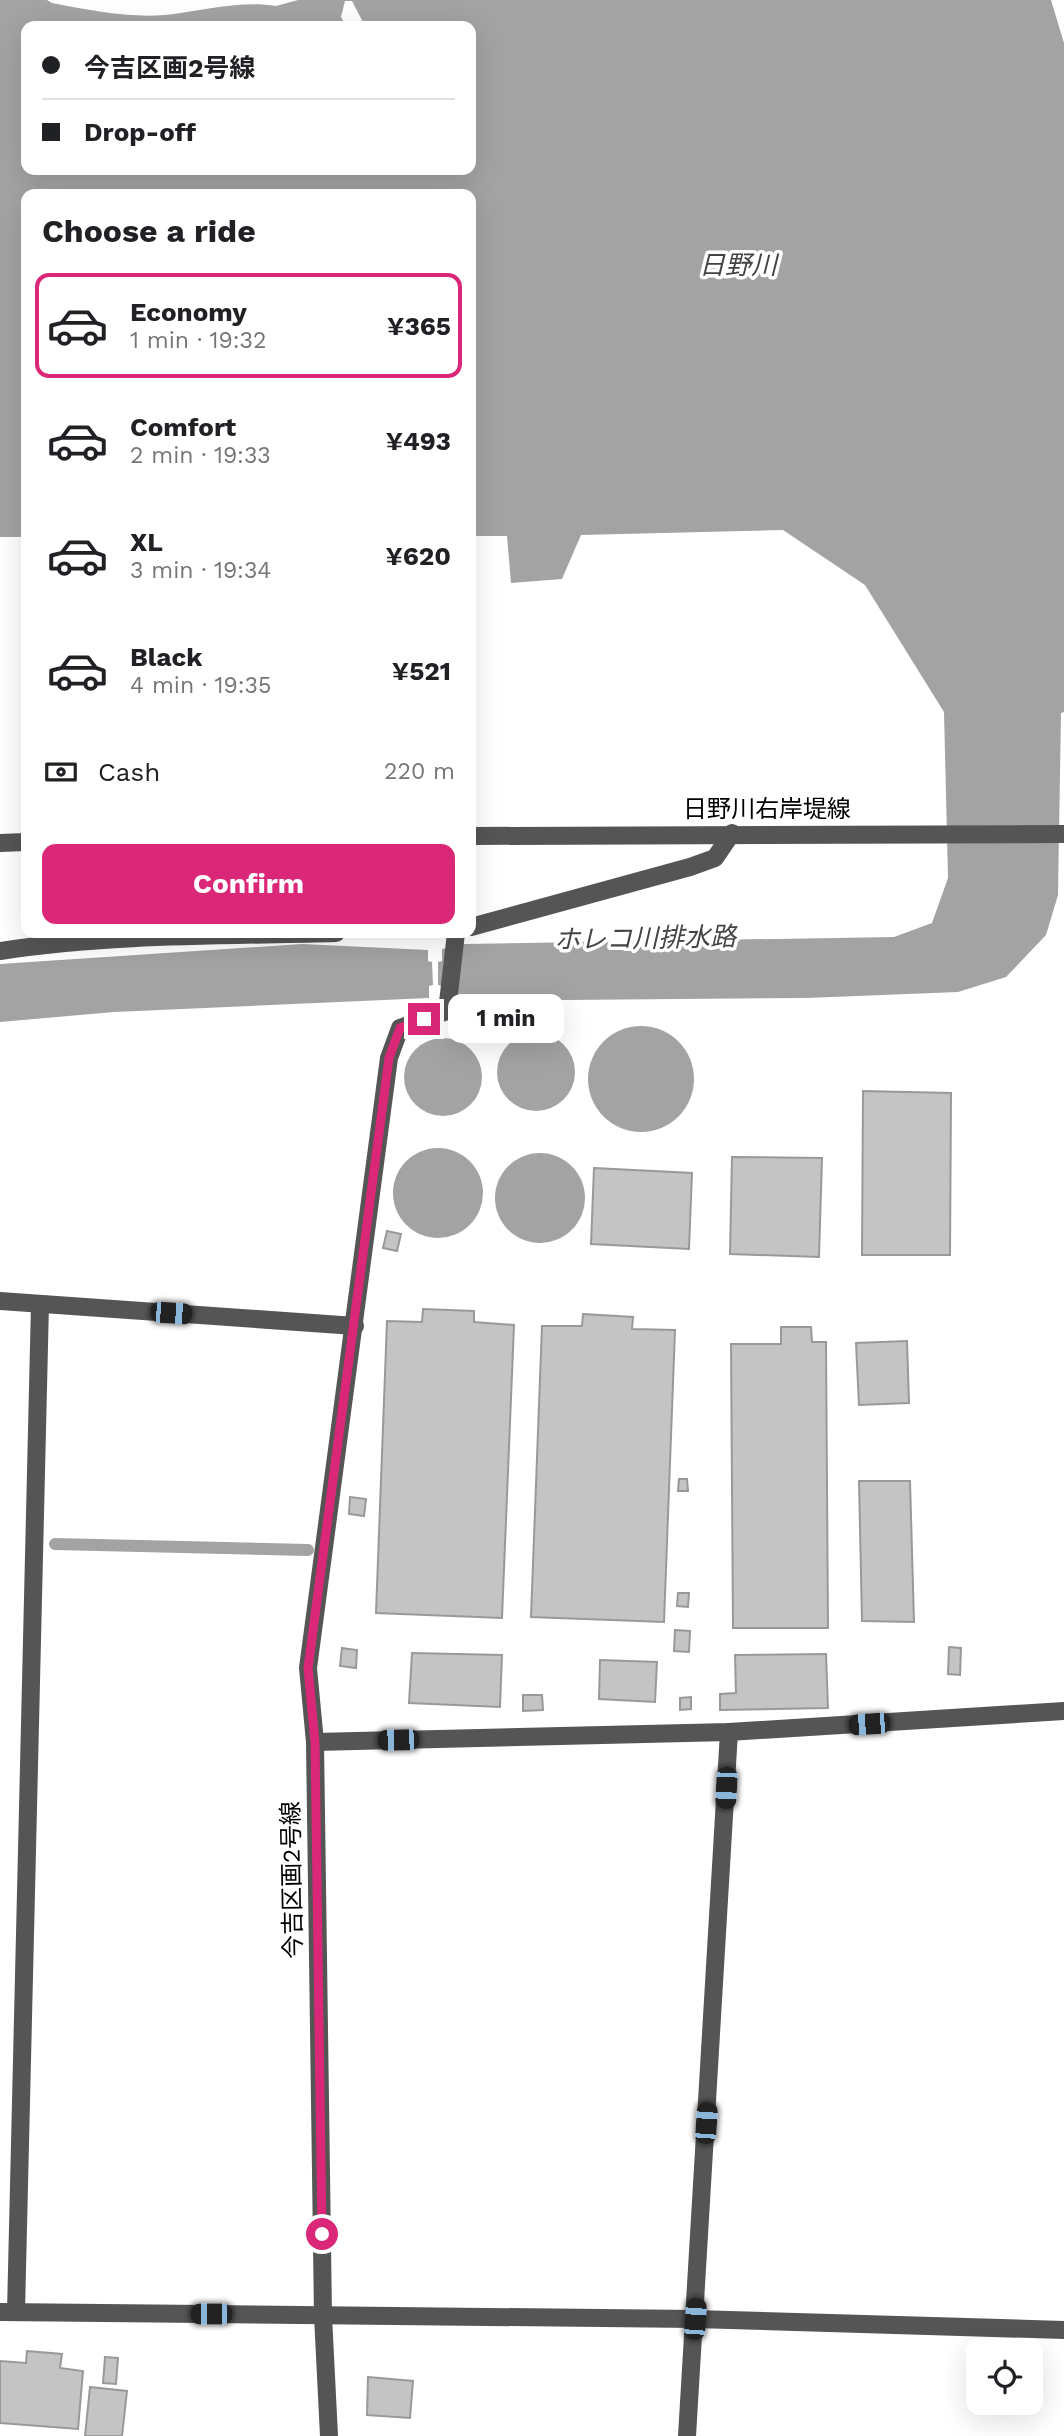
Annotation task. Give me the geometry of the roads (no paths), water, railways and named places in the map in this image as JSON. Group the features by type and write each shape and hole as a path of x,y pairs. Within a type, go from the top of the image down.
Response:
{"street":[{"path":"476,926 715,858 732,833"},
{"name":"日野川右岸堤線","path":"476,836 1064,834"},
{"path":"0,844 21,842"},
{"path":"0,951 47,944 172,938"},
{"name":"今吉区画2号線","path":"329,2436 323,2316 315,1742 308,1668 389,1058 400,1028 447,1011 455,938"},
{"path":"0,1301 355,1326"},
{"path":"40,1304 8,2312 695,2319 1064,2330"},
{"path":"315,1742 729,1732 1064,1711"},
{"path":"687,2436 729,1732"}],"water":[{"name":"日野川","path":"0,0 47,0 94,11 151,16 235,5 276,6 298,0 1051,0 1064,43 1064,712 1061,713 1058,895 1046,935 1006,977 958,992 806,998 442,1001 442,986 438,985 438,962 442,961 442,949 465,944 894,937 932,923 948,878 944,712 865,585 783,530 581,535 562,579 511,583 507,536 476,536 476,189 21,189 21,537 0,537"},
{"path":"302,944 428,950 428,961 432,962 433,985 429,986 429,998 114,1012 0,1022 0,964"},
{"path":"641,1026 661,1030 679,1041 690,1059 694,1079 690,1099 679,1117 661,1128 641,1132 621,1128 603,1117 592,1099 588,1079 592,1059 603,1041 621,1030"},
{"path":"536,1033 551,1036 564,1044 572,1057 575,1072 572,1087 564,1100 551,1108 536,1111 521,1108 508,1100 500,1087 497,1072 500,1057 508,1044 521,1036"},
{"path":"443,1038 458,1041 471,1049 479,1062 482,1077 479,1092 471,1105 458,1113 443,1116 428,1113 415,1105 407,1092 404,1077 407,1062 415,1049 428,1041"},
{"path":"438,1148 455,1152 470,1161 479,1176 483,1193 479,1210 470,1225 455,1234 438,1238 421,1234 406,1225 397,1210 393,1193 397,1176 406,1161 421,1152"},
{"path":"540,1153 557,1157 572,1166 581,1181 585,1198 581,1215 572,1230 557,1239 540,1243 523,1239 508,1230 499,1215 495,1198 499,1181 508,1166 523,1157"}],"waterway":[{"path":"55,1544 308,1550"}],"water label":[{"name":"ホレコ川排水路","path":"645,938"}]}
